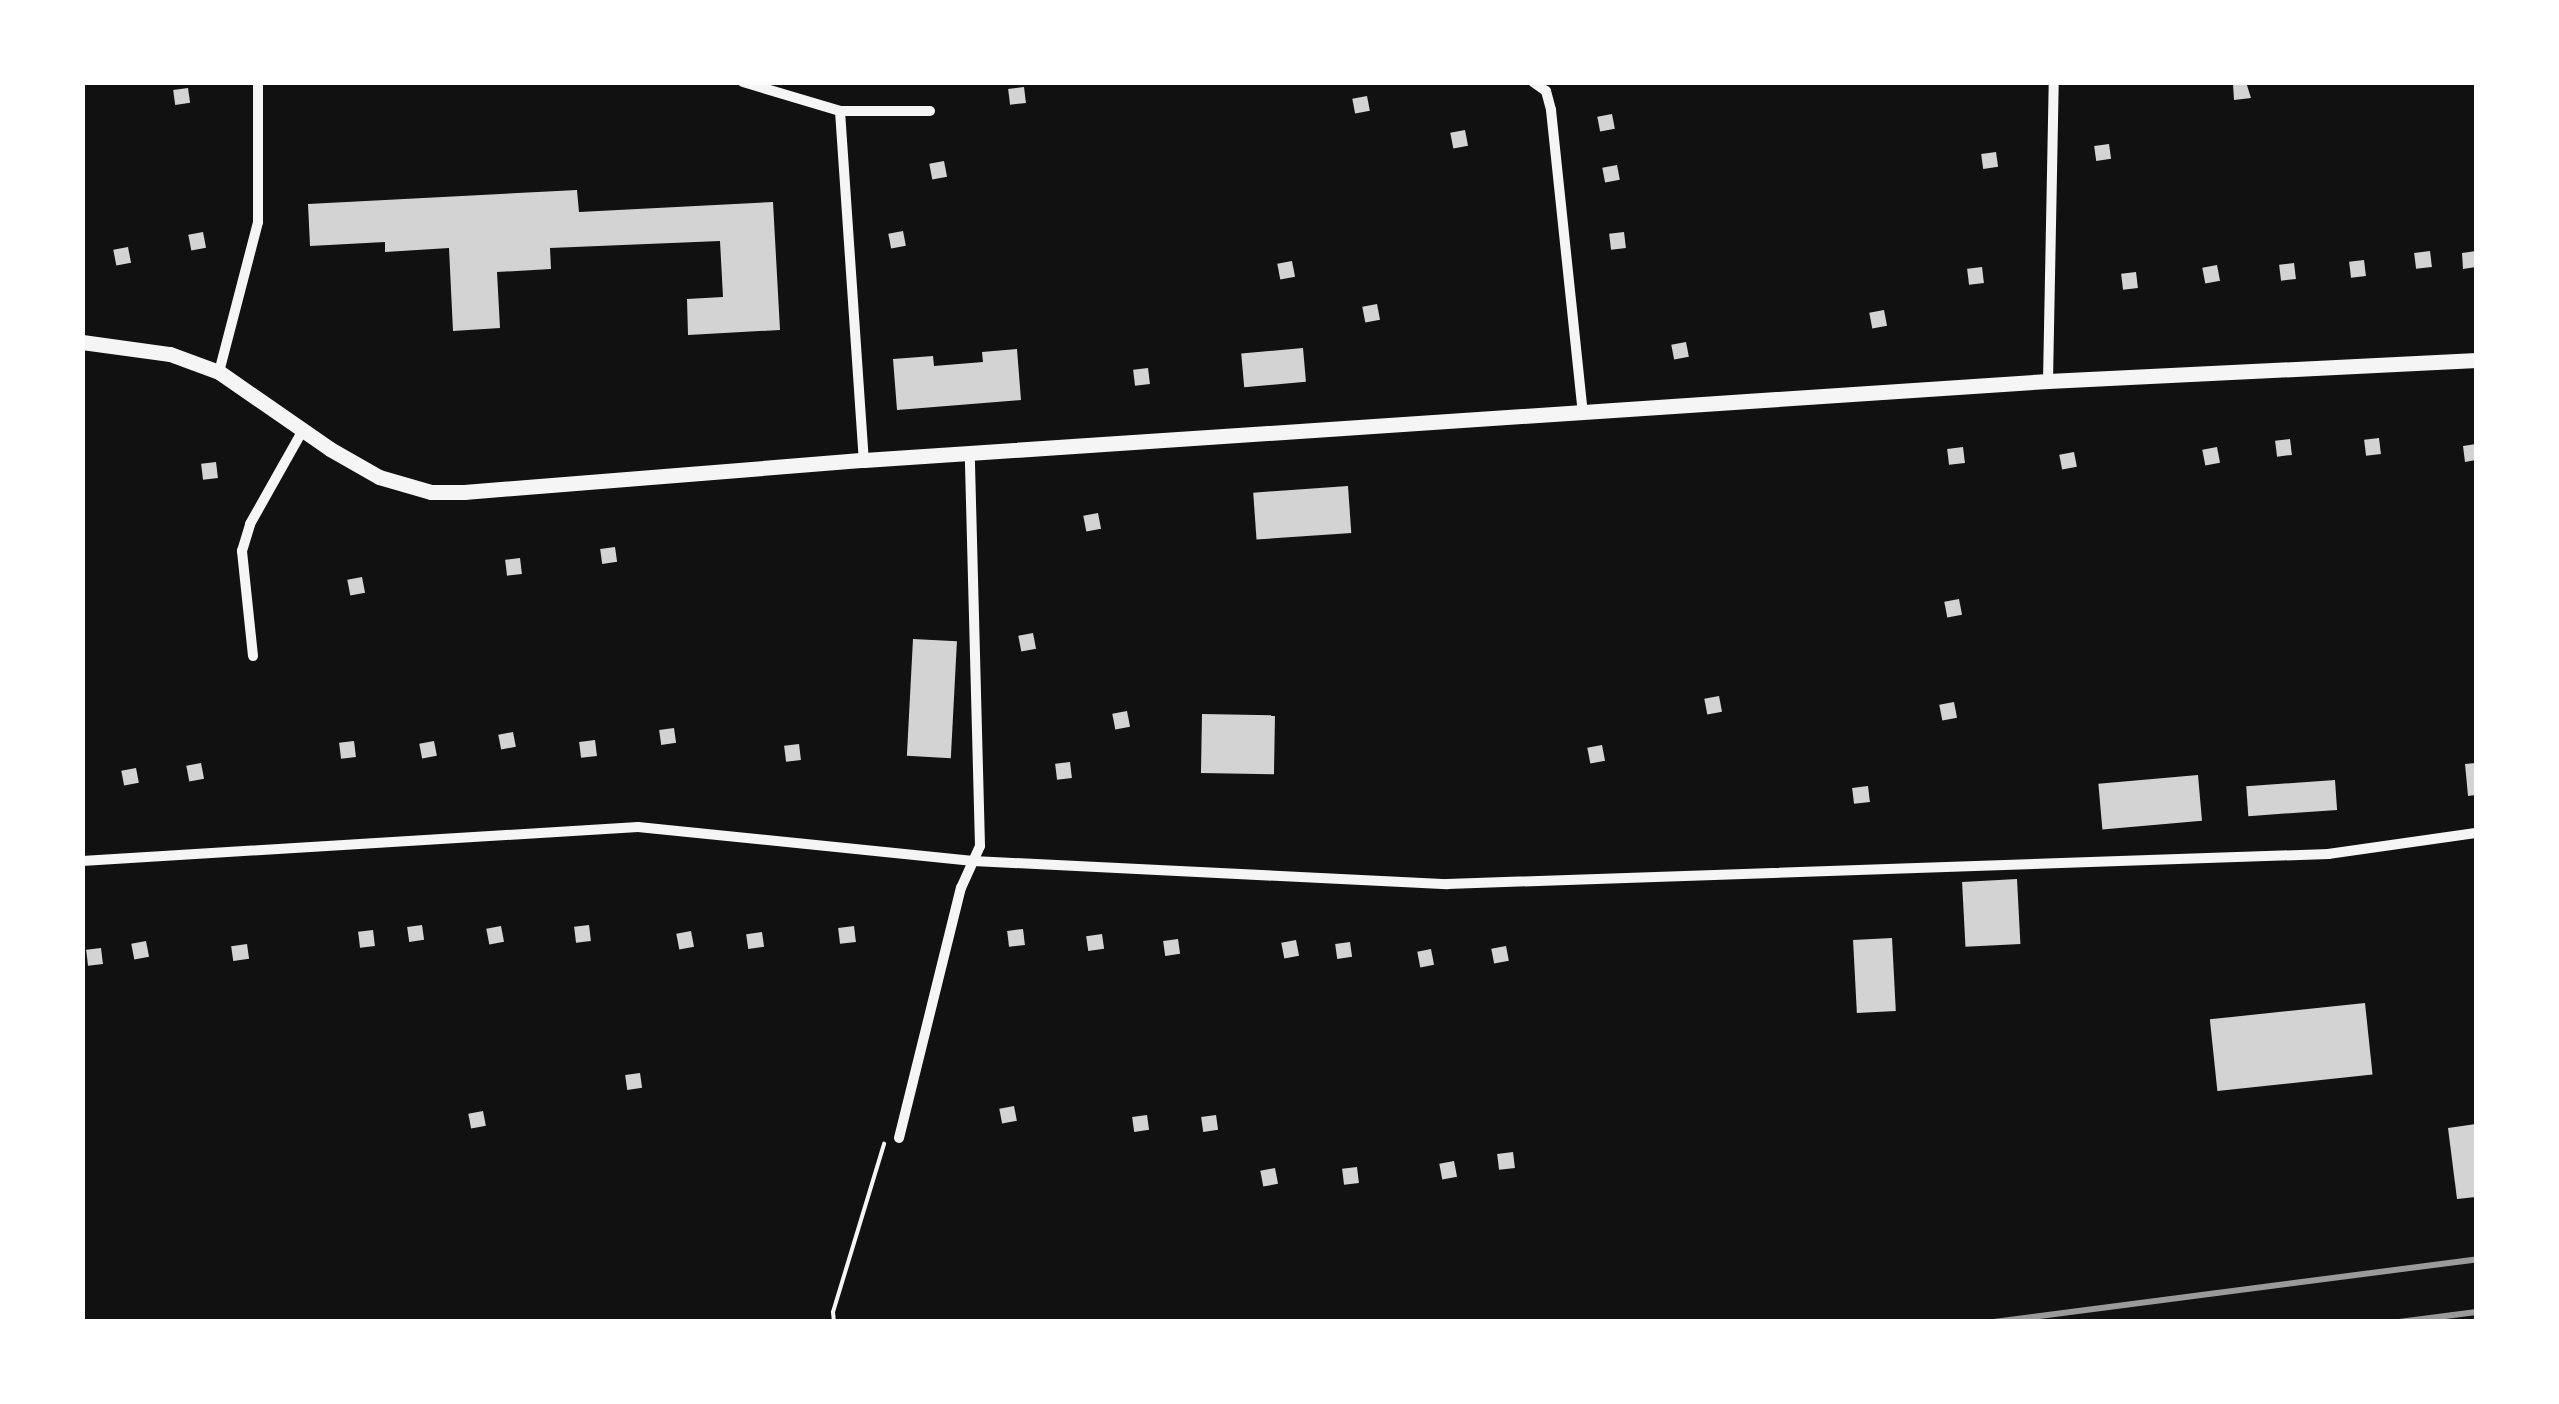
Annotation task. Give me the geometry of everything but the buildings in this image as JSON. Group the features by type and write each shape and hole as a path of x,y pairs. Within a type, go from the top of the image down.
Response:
{"main road":[{"path":"82,342 170,354 220,372 380,477 431,492 2048,381 2476,360"}],"street":[{"path":"220,372 258,222 258,82"},
{"path":"744,82 840,111 930,111"},
{"path":"1533,82 1546,90 1551,110 1583,412"},
{"path":"2048,381 2054,82"},
{"path":"840,111 864,460"},
{"path":"253,656 242,550 250,524 303,430"},
{"path":"900,1133 961,888 981,837 970,452"},
{"path":"82,860 638,827 973,861 1447,884 2328,854 2476,833"}],"path":[{"path":"834,1322 833,1312 878,1154 887,1138 900,1133"}],"railway":[{"path":"1994,1322 2476,1259"},
{"path":"2399,1322 2476,1312"}]}
